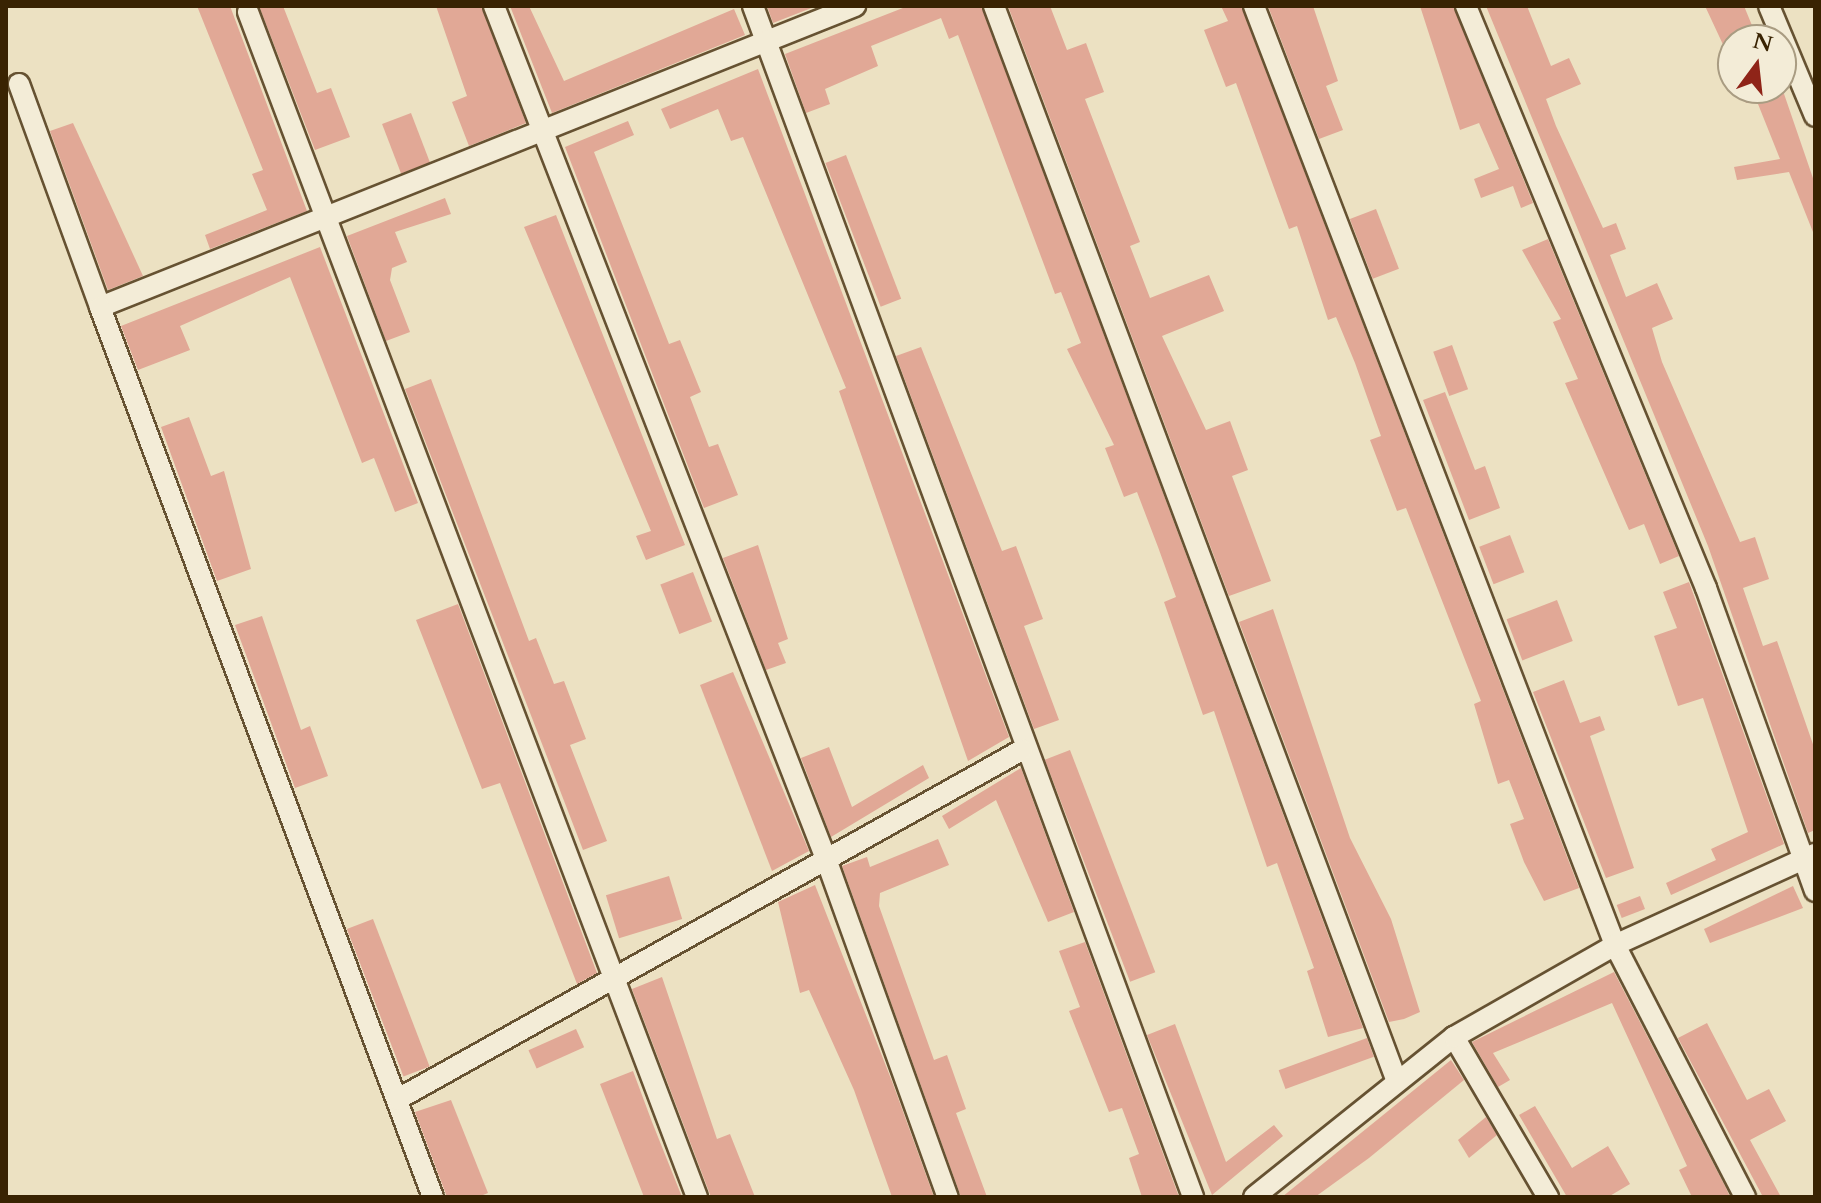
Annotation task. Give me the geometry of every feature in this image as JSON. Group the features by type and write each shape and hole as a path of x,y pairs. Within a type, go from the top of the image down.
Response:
{"street":[{"path":"494,6 826,859 948,1197"},
{"path":"753,6 1022,750 1193,1197"},
{"path":"100,307 543,134 765,40 855,6"},
{"path":"994,6 1396,1079"},
{"path":"1254,6 1615,945 1745,1197"},
{"path":"1466,6 1701,574 1807,857 1815,891"},
{"path":"1769,6 1815,116"},
{"path":"248,12 612,980 697,1197"},
{"path":"19,84 433,1197"},
{"path":"398,1099 1022,750"},
{"path":"1254,1197 1396,1079 1454,1037 1615,945 1807,857"},
{"path":"1454,1037 1548,1197"}],"building":[{"path":"197,6 230,6 307,211 210,249 205,235 267,210 252,174 263,170"},
{"path":"259,6 283,6 317,93 331,88 350,137 315,150"},
{"path":"436,6 481,6 526,123 469,146 452,102 467,96"},
{"path":"510,6 529,6 564,81 734,9 745,35 552,113"},
{"path":"767,6 814,6 814,7 773,23"},
{"path":"908,6 981,6 1363,1028 1328,1037 1307,971 1314,968 1277,863 1267,867 1214,711 1203,715 1164,602 1176,597 1158,547 1137,492 1124,497 1105,448 1114,445 1067,349 1081,343 1061,292 1055,294 958,35 949,39 941,18 871,46 878,66 825,89 830,104 806,113 785,54"},
{"path":"1008,6 1050,6 1067,50 1086,43 1104,92 1085,99 1140,242 1130,246 1150,298 1209,275 1224,311 1162,336 1206,430 1230,421 1248,470 1232,476 1271,581 1229,596"},
{"path":"1221,6 1241,6 1579,888 1544,901 1524,862 1510,824 1524,819 1509,780 1498,784 1474,704 1481,701 1406,508 1397,511 1370,440 1381,436 1355,363 1336,317 1328,320 1297,226 1289,229 1236,83 1226,87 1204,30 1228,21"},
{"path":"1268,6 1313,6 1338,81 1326,86 1343,130 1319,139"},
{"path":"1420,6 1453,6 1533,203 1521,208 1513,186 1481,198 1474,179 1499,169 1479,123 1460,130"},
{"path":"1486,6 1527,6 1551,66 1569,58 1581,84 1546,99 1556,126 1603,228 1616,223 1626,249 1610,255 1626,297 1657,283 1673,319 1652,328 1662,362 1740,542 1755,537 1769,579 1743,588 1763,646 1777,641 1815,750 1815,830 1808,833 1708,546"},
{"path":"1705,6 1744,6 1751,24 1717,24 1717,32"},
{"path":"758,69 1009,737 968,761 839,391 846,388 743,137 731,141 718,109 670,129 661,109"},
{"path":"1758,104 1788,104 1815,184 1815,237 1789,172 1737,180 1734,167 1780,159"},
{"path":"411,113 430,162 401,174 382,124"},
{"path":"628,121 634,135 594,152 669,344 680,340 701,392 690,397 709,447 718,444 738,495 704,508 565,147"},
{"path":"73,123 143,276 108,290 50,131"},
{"path":"846,155 901,299 881,307 825,163"},
{"path":"445,198 451,214 395,232 407,262 392,268 390,280 410,332 386,341 347,236"},
{"path":"1376,209 1399,269 1373,279 1350,219"},
{"path":"556,215 685,545 646,560 636,536 651,531 524,227"},
{"path":"1548,239 1679,556 1660,564 1644,524 1629,530 1565,383 1578,379 1553,322 1561,319 1522,250"},
{"path":"320,247 418,503 395,512 374,458 362,463 290,277 180,326 190,350 138,370 121,326"},
{"path":"1452,345 1468,389 1449,396 1433,352"},
{"path":"921,347 1002,551 1016,546 1043,619 1024,626 1059,720 1034,729 896,356"},
{"path":"431,379 529,641 536,638 554,684 564,681 586,739 570,745 607,841 583,850 405,389"},
{"path":"1445,392 1475,470 1485,466 1500,508 1469,520 1423,400"},
{"path":"189,417 211,476 224,471 251,569 217,581 161,427"},
{"path":"1510,535 1524,572 1494,584 1479,547"},
{"path":"758,545 788,639 778,643 786,663 766,670 723,558"},
{"path":"693,572 712,621 679,634 660,585"},
{"path":"1689,582 1784,844 1671,895 1666,883 1716,860 1711,849 1748,832 1703,698 1678,706 1654,636 1677,628 1663,592"},
{"path":"1557,600 1573,641 1522,660 1507,619"},
{"path":"458,604 597,973 577,984 500,783 482,789 416,620"},
{"path":"1273,609 1350,838 1391,919 1420,1012 1404,1019 1389,1022 1239,622"},
{"path":"262,616 301,730 310,726 328,776 295,788 235,625"},
{"path":"733,672 809,851 772,871 700,685"},
{"path":"1564,680 1580,723 1600,716 1605,730 1590,736 1634,868 1606,878 1533,692"},
{"path":"829,747 852,807 923,765 929,778 831,837 801,758"},
{"path":"1070,750 1155,972 1130,982 1045,760"},
{"path":"1021,768 1074,912 1048,922 996,800 949,829 942,816"},
{"path":"938,839 949,865 880,893 879,906 934,1060 947,1055 966,1109 956,1113 987,1197 961,1197 842,866 867,857 870,867"},
{"path":"669,876 682,919 619,938 606,895"},
{"path":"815,885 934,1197 892,1197 854,1090 809,990 800,993 778,902"},
{"path":"1793,886 1803,908 1710,943 1704,929"},
{"path":"1640,896 1645,909 1622,918 1617,905"},
{"path":"373,919 430,1067 403,1077 347,929"},
{"path":"1085,942 1179,1197 1142,1197 1129,1158 1139,1154 1122,1108 1109,1112 1069,1011 1080,1007 1059,951"},
{"path":"1614,972 1730,1197 1692,1197 1679,1170 1687,1166 1612,1003 1493,1053 1510,1080 1498,1087 1472,1042"},
{"path":"662,977 717,1139 730,1134 755,1197 711,1197 632,989"},
{"path":"1707,1023 1747,1100 1769,1089 1786,1121 1750,1140 1781,1197 1763,1197 1678,1038"},
{"path":"1175,1024 1226,1162 1274,1125 1283,1136 1212,1195 1147,1035"},
{"path":"576,1029 584,1047 537,1068 528,1050"},
{"path":"1367,1038 1374,1057 1286,1089 1279,1070"},
{"path":"1451,1060 1464,1080 1369,1158 1315,1197 1282,1197"},
{"path":"633,1071 682,1197 644,1197 600,1084"},
{"path":"451,1100 488,1193 478,1197 447,1197 415,1112"},
{"path":"1535,1106 1572,1168 1608,1146 1630,1184 1608,1197 1567,1197 1519,1115"},
{"path":"1486,1117 1497,1135 1469,1158 1458,1140"}]}
